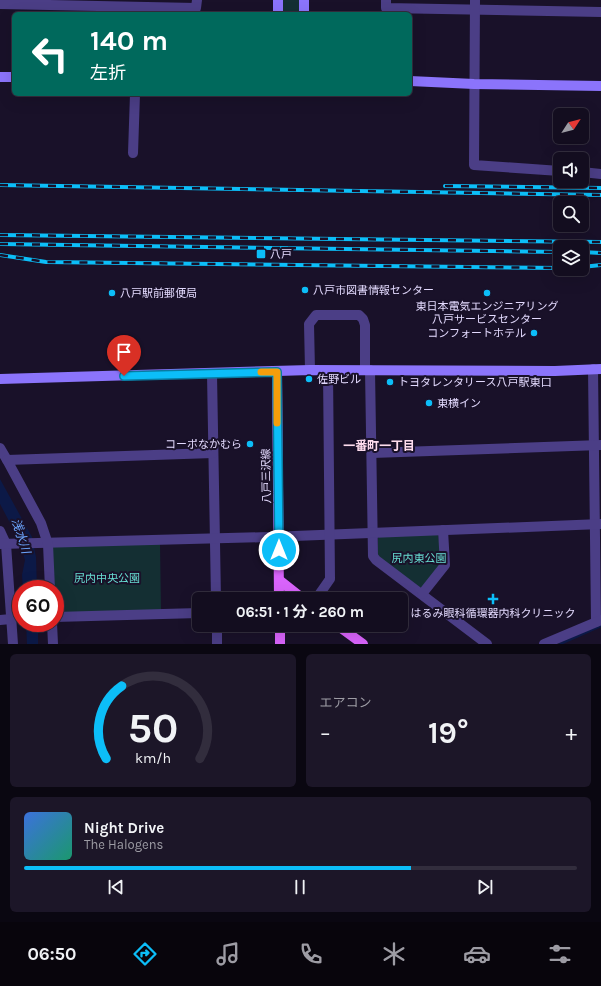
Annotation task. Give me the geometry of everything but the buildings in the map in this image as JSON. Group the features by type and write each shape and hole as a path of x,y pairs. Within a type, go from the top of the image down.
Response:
{"main road":[{"name":"八戸三沢線","path":"277,372 279,592"},
{"path":"279,580 294,592"},
{"path":"280,632 280,644"},
{"path":"346,632 362,644"}],"street":[{"path":"0,4 77,2 196,8 196,0"},
{"path":"278,0 278,12"},
{"path":"304,0 304,12"},
{"path":"386,0 386,8 431,4 601,12"},
{"path":"475,5 474,165 553,171"},
{"path":"0,77 12,77"},
{"path":"412,81 474,84 601,86"},
{"path":"133,153 135,96"},
{"path":"589,173 601,174"},
{"path":"310,370 309,324 316,315 358,315 363,319 365,325 372,453 373,556 376,560 487,644"},
{"path":"0,379 310,370 555,371 597,369 598,621 544,644"},
{"path":"321,592 330,579 328,370"},
{"path":"212,374 216,592"},
{"path":"372,453 597,446"},
{"path":"0,448 41,523 48,544 50,580"},
{"path":"7,460 213,453"},
{"path":"5,544 48,544 598,524"},
{"path":"422,594 445,565 443,530"},
{"path":"0,531 5,544 13,644"},
{"path":"64,617 192,613"},
{"path":"0,620 11,619"},
{"path":"52,632 53,644"},
{"path":"217,632 217,644"}],"green space":[{"path":"283,0 299,0 299,12 283,12"},
{"name":"尻内東公園","path":"438,534 442,564 421,588 381,559 378,555 378,538 380,536"},
{"name":"尻内中央公園","path":"160,543 161,610 64,614 64,580 53,580 52,547"}],"water":[{"name":"浅水川","path":"0,479 32,537 36,557 37,580 22,580 25,560 18,538 0,504"},
{"path":"26,632 38,632 38,644 27,644"}],"waterway":[{"path":"560,644 601,626"}],"railway":[{"path":"0,185 601,195"},
{"path":"445,186 601,188"},
{"path":"0,235 601,242"},
{"path":"0,244 553,252"},
{"path":"589,252 601,253"},
{"path":"0,255 46,262 553,268"},
{"path":"589,266 601,265"}],"slow traffic":[{"path":"261,372 277,372 277,423"}],"place":[{"name":"八戸","path":"261,254"},
{"name":"八戸市図書情報センター","path":"305,290"},
{"name":"八戸駅前郵便局","path":"112,293"},
{"name":"東日本電気エンジニアリング 八戸サービスセンター","path":"487,293"},
{"name":"コンフォートホテル","path":"534,333"},
{"name":"佐野ビル","path":"309,379"},
{"name":"トヨタレンタリース八戸駅東口","path":"390,382"},
{"name":"東横イン","path":"429,403"},
{"name":"コーポなかむら","path":"250,444"},
{"name":"はるみ眼科循環器内科クリニック","path":"493,599"}],"district":[{"name":"一番町一丁目","path":"379,446"}],"route":[{"path":"124,376 277,372 279,550"}]}
